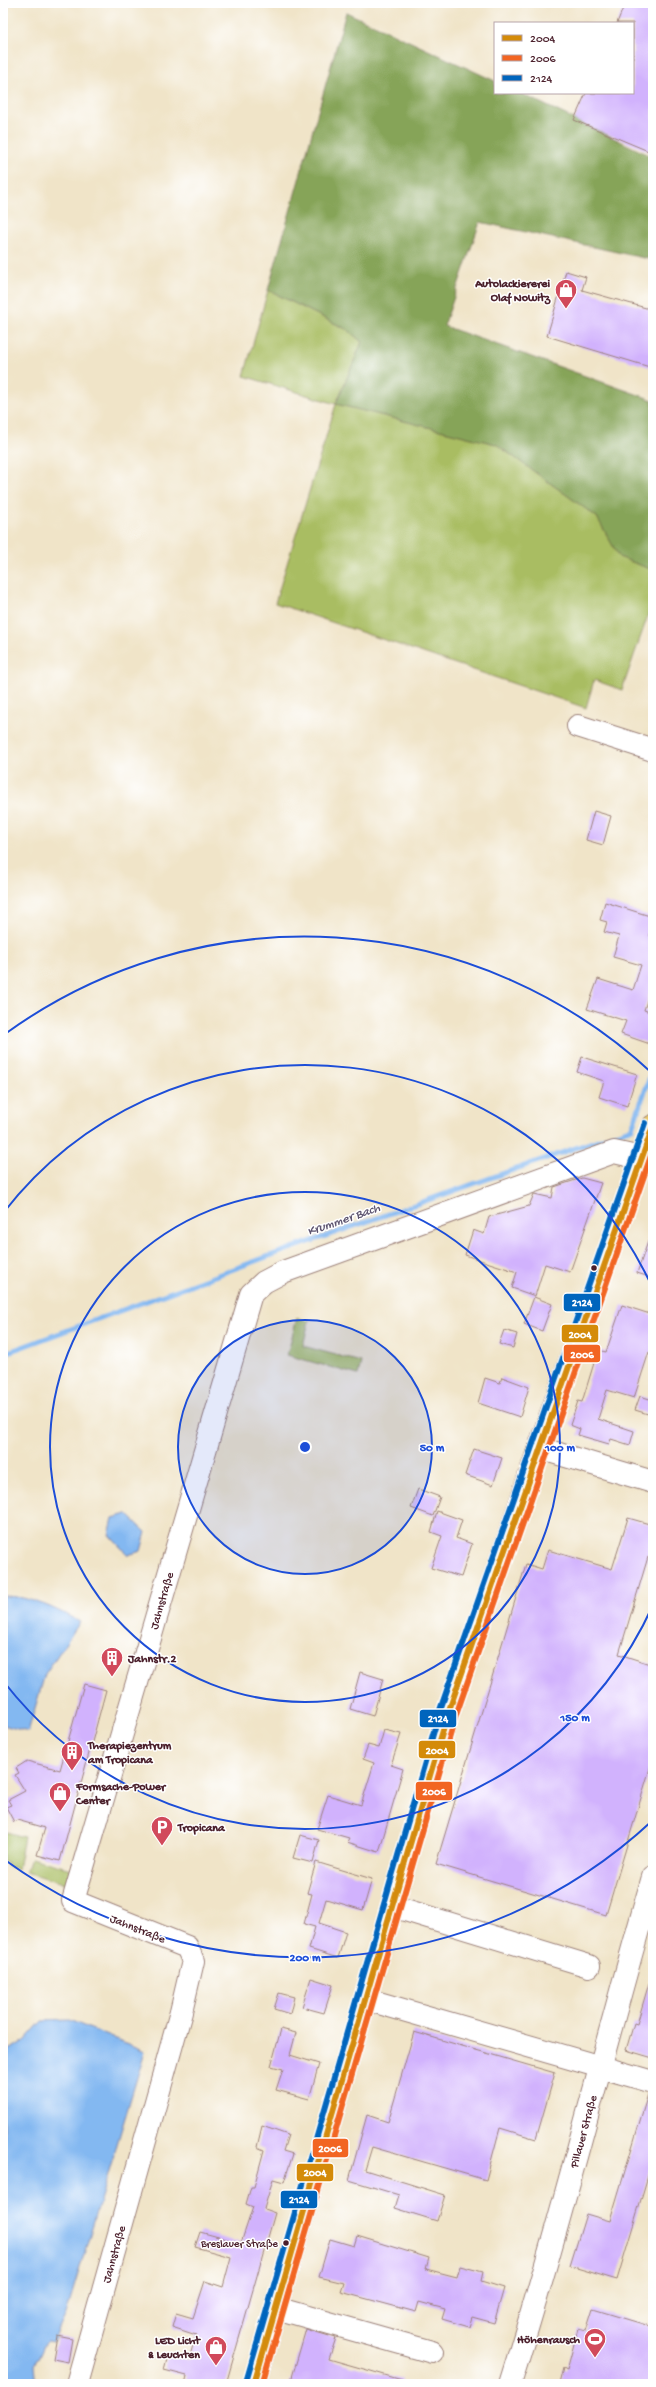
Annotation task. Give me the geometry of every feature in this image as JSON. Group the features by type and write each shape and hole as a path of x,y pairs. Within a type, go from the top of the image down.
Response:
{"main road":[{"path":"254,2384 448,1713 640,1158 653,1126"}],"street":[{"path":"578,726 653,750"},
{"name":"Jahnstraße","path":"77,2384 190,1977 193,1961 187,1947 73,1901 122,1736 194,1482 251,1294 264,1282 283,1272 614,1152 640,1158"},
{"path":"539,1448 653,1482"},
{"name":"Pillauer Straße","path":"510,2384 559,2222 599,2066 653,1879"},
{"path":"392,1906 589,1966"},
{"path":"365,2000 653,2082"},
{"path":"276,2308 432,2352"}],"green space":[{"path":"346,12 494,81 494,94 522,94 653,157 653,260 480,222 444,326 653,400 653,570 619,557 597,517 496,444 336,404 362,342 348,330 268,290"},
{"path":"268,290 348,330 362,342 336,404 244,376"},
{"path":"336,404 496,444 597,517 619,557 653,570 653,601 622,690 594,680 586,708 275,603"},
{"path":"297,1318 309,1321 303,1346 361,1362 358,1375 287,1355"},
{"path":"3,1831 24,1837 18,1869 7,1866 7,1862 3,1861"},
{"path":"31,1858 71,1869 67,1884 26,1872"}],"water":[{"path":"127,1514 146,1532 141,1551 128,1555 109,1535 113,1518"},
{"path":"3,1596 23,1598 43,1604 80,1622 45,1674 28,1732 3,1725"},
{"path":"69,2020 145,2051 66,2314 53,2342 46,2341 35,2366 37,2384 3,2384 3,2053 24,2041 42,2021"}],"building":[{"path":"625,3 647,3 653,6 653,153 574,120 586,94 634,94 634,22 617,22"},
{"path":"566,271 586,277 582,290 653,310 653,368 547,336"},
{"path":"594,811 611,816 603,845 586,840"},
{"path":"605,902 653,917 649,935 653,937 653,982 644,1010 653,1013 653,1034 650,1044 621,1034 626,1021 587,1009 598,979 633,990 641,965 613,957 619,936 604,932 607,922 600,920"},
{"path":"582,1057 637,1074 627,1106 599,1097 604,1081 577,1072"},
{"path":"582,1178 601,1183 570,1272 545,1264 535,1296 512,1288 517,1272 465,1255 473,1230 484,1234 489,1217 529,1206 534,1194 552,1198 554,1187"},
{"path":"651,1233 653,1233 653,1278 637,1273"},
{"path":"534,1297 552,1304 542,1331 524,1324"},
{"path":"622,1305 653,1315 653,1354 649,1352 634,1398 607,1390 598,1419 634,1431 630,1445 611,1439 609,1444 578,1435 580,1429 570,1425 578,1401 582,1402 598,1350 606,1352"},
{"path":"504,1330 517,1334 513,1348 499,1344"},
{"path":"502,1377 529,1387 520,1417 478,1403 485,1378 500,1383"},
{"path":"640,1396 653,1400 648,1414 635,1410"},
{"path":"474,1449 502,1458 493,1485 465,1475"},
{"path":"418,1489 440,1497 433,1516 411,1508"},
{"path":"437,1511 462,1520 456,1538 472,1544 461,1577 431,1568 442,1536 431,1532"},
{"path":"628,1518 653,1525 653,1559 648,1557 619,1654 653,1665 653,1758 606,1915 436,1864 526,1564 542,1569 548,1550 612,1569"},
{"path":"360,1672 383,1679 373,1716 350,1709"},
{"name":"Therapiezentrum am Tropicana","path":"84,1684 106,1690 60,1861 37,1855 45,1828 17,1820 14,1822 6,1807 11,1805 8,1800 25,1791 15,1775 19,1773 16,1768 27,1761 60,1770"},
{"path":"384,1730 401,1734 391,1765 403,1769 379,1852 347,1842 349,1838 317,1829 328,1795 361,1805 374,1763 363,1759 368,1745 379,1748"},
{"path":"300,1835 319,1840 313,1863 293,1858"},
{"path":"316,1862 372,1879 363,1910 326,1899 319,1923 346,1932 338,1958 309,1949 315,1927 304,1924 312,1894 307,1893"},
{"path":"311,1978 333,1985 324,2013 302,2007"},
{"path":"649,1983 653,1983 653,2058 626,2050 634,2023 637,2024"},
{"path":"279,1993 294,1997 290,2014 274,2009"},
{"path":"281,2029 296,2033 290,2055 319,2064 309,2099 276,2090 283,2069 271,2066"},
{"path":"414,2032 555,2073 536,2139 500,2128 486,2180 372,2147 365,2170 445,2195 437,2221 395,2208 399,2195 349,2180 367,2115 388,2122"},
{"path":"648,2094 653,2094 653,2159 617,2280 570,2266 586,2214 610,2221"},
{"path":"262,2126 288,2135 283,2151 293,2154 284,2182 273,2179 264,2209 275,2213 226,2384 185,2384 187,2376 164,2370 168,2354 189,2359 196,2335 172,2327 176,2313 193,2318 205,2281 223,2287 231,2257 195,2247 200,2232 241,2243 253,2207 246,2204 251,2187 254,2187 264,2150 257,2147"},
{"path":"357,2236 429,2258 426,2269 457,2277 460,2266 483,2272 481,2281 504,2288 494,2323 472,2317 469,2327 442,2319 445,2309 419,2302 416,2312 341,2292 344,2283 319,2277 330,2239 354,2246"},
{"path":"593,2309 653,2327 653,2384 559,2384 563,2368 567,2370 578,2329 586,2331"},
{"path":"306,2329 336,2338 329,2359 402,2380 401,2384 290,2384"},
{"path":"57,2336 72,2339 68,2362 53,2359"}],"waterway":[{"name":"Krummer Bach","path":"3,1354 261,1259 632,1128 653,1068"}],"transit line":[{"name":"2124","path":"246,2382 440,1710 645,1123"},
{"name":"2004","path":"254,2384 448,1713 653,1126"},
{"name":"2006","path":"262,2384 456,1715 653,1150"}],"place":[{"name":"Autolackiererei Olaf Nowitz","path":"566,310"},
{"name":"Jahnstr.2","path":"112,1678"},
{"name":"Therapiezentrum am Tropicana","path":"72,1772"},
{"name":"Formsache-Power Center","path":"60,1812"},
{"name":"Tropicana","path":"162,1846"},
{"name":"Breslauer Straße","path":"286,2243"},
{"name":"Höhenrausch","path":"595,2358"},
{"name":"LED Licht & Leuchten","path":"216,2366"}]}
